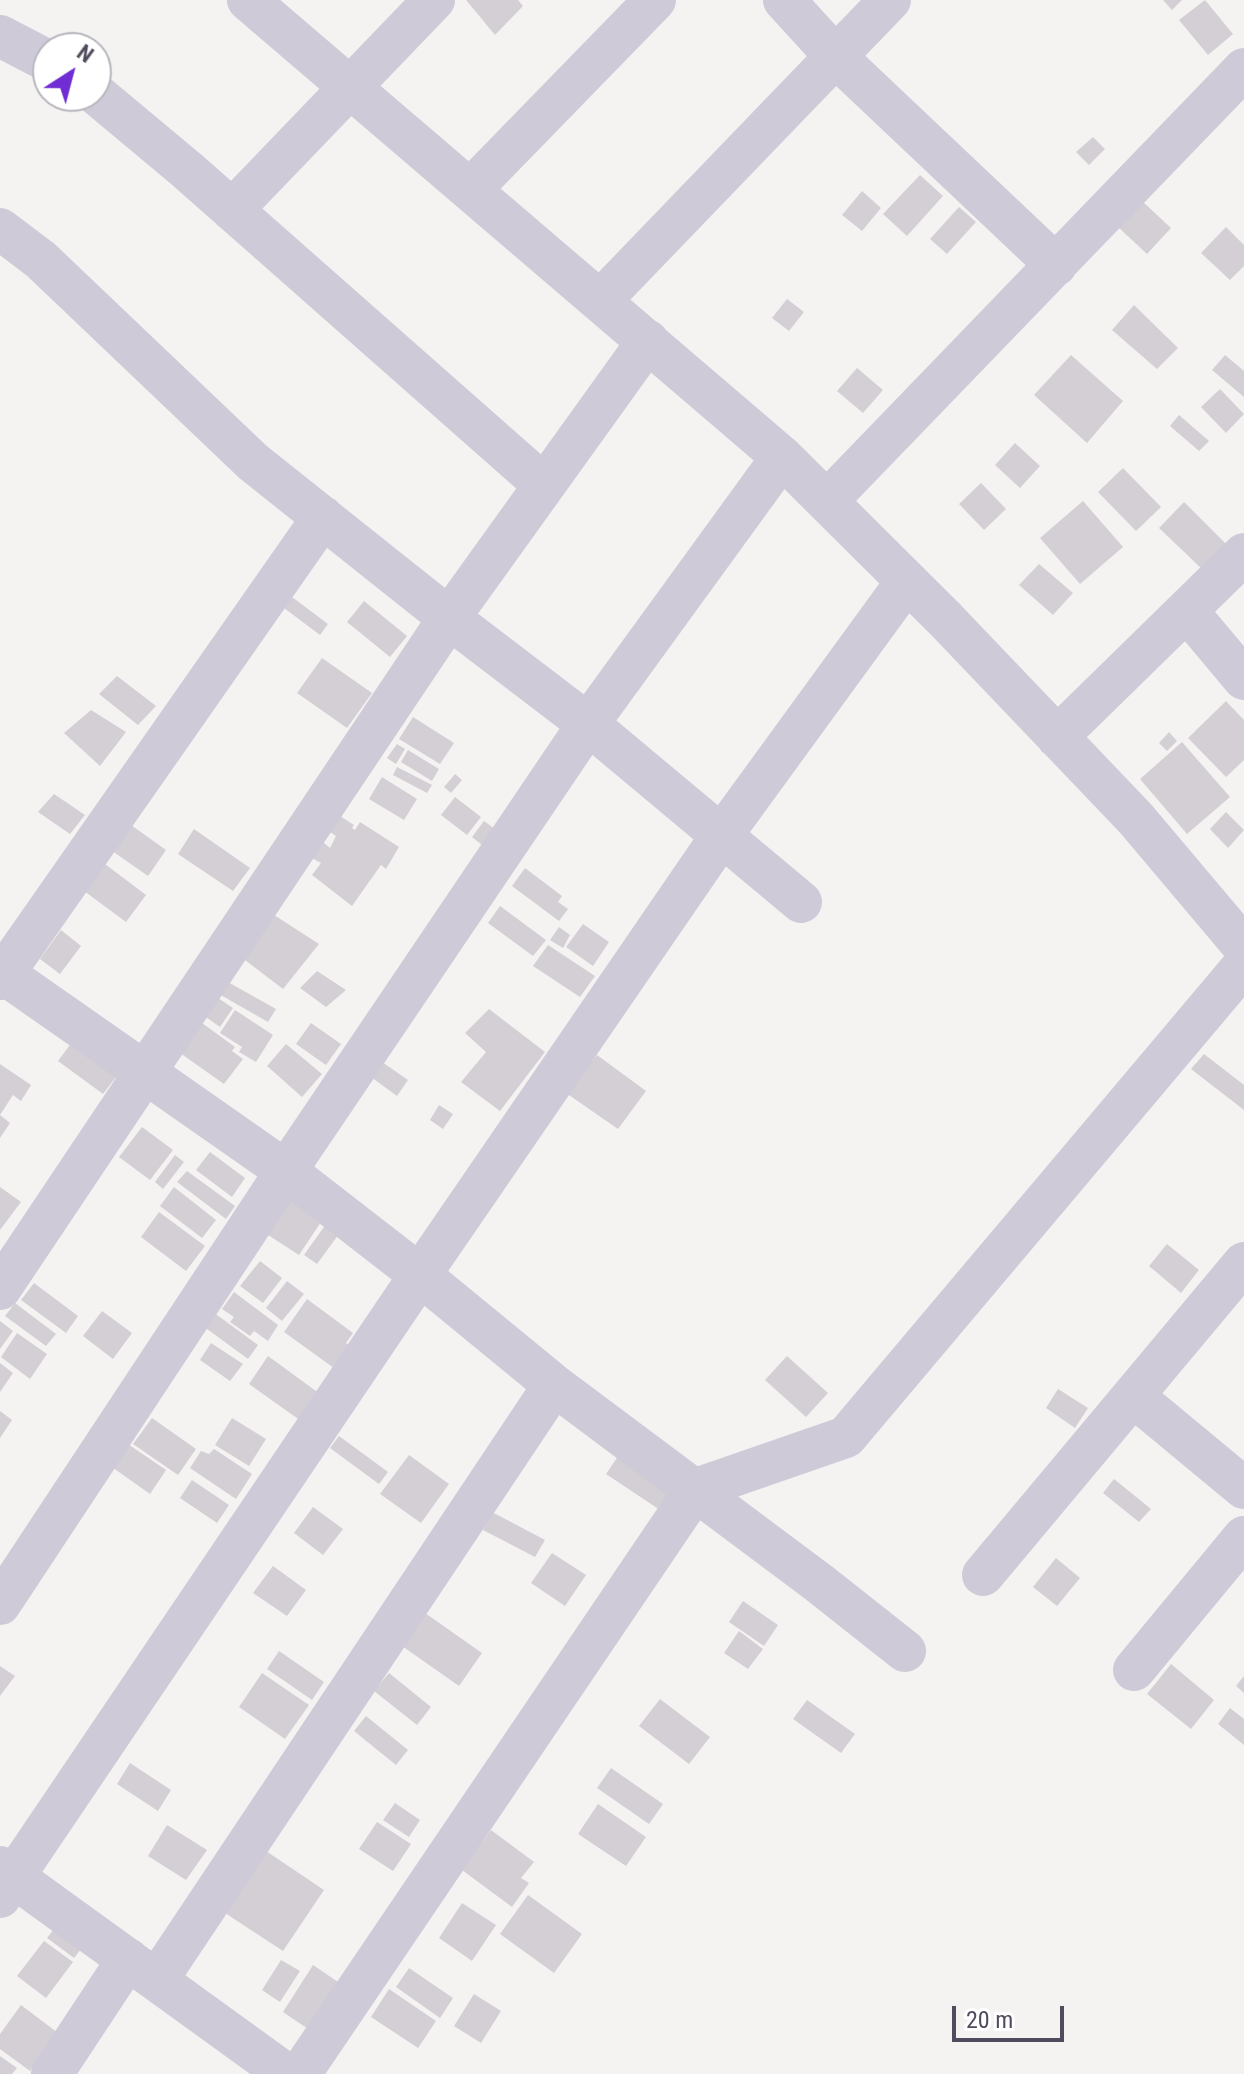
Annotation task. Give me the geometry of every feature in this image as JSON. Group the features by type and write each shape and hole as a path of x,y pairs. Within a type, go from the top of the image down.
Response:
{"street":[{"path":"248,0 782,457 907,581 1136,819 1244,947"},
{"path":"232,210 434,0"},
{"path":"470,190 655,0"},
{"path":"784,0 836,57 1056,265"},
{"path":"600,301 890,0"},
{"path":"0,36 32,53"},
{"path":"827,501 1244,69"},
{"path":"112,108 544,485"},
{"path":"0,229 41,260 253,462 588,724 801,902"},
{"path":"0,1289 449,618 648,341"},
{"path":"0,1604 286,1171 588,724 782,457"},
{"path":"323,517 1,975 286,1171 554,1385 696,1489 905,1651"},
{"path":"1057,737 1244,554"},
{"path":"286,2074 143,1970 5,1880 722,835 907,581"},
{"path":"1187,611 1244,679"},
{"path":"300,2074 696,1489 846,1437 1244,965"},
{"path":"983,1575 1244,1263"},
{"path":"52,2074 143,1970 554,1385"},
{"path":"1133,1396 1244,1488"},
{"path":"1134,1670 1244,1537"}],"building":[{"path":"466,0 518,0 523,6 495,35"},
{"path":"1163,0 1182,0 1172,10"},
{"path":"1205,0 1233,34 1208,55 1179,20"},
{"path":"1093,137 1105,149 1089,165 1076,152"},
{"path":"920,175 943,196 907,236 883,214"},
{"path":"862,191 881,208 862,231 842,215"},
{"path":"1142,201 1171,228 1147,254 1117,226"},
{"path":"959,207 976,222 947,254 930,239"},
{"path":"1226,227 1244,245 1244,266 1230,280 1201,253"},
{"path":"787,299 804,312 789,331 772,318"},
{"path":"1134,305 1178,348 1157,369 1112,330"},
{"path":"1071,355 1123,401 1087,443 1034,395"},
{"path":"1225,355 1244,371 1244,397 1212,370"},
{"path":"857,368 883,390 863,413 837,391"},
{"path":"1220,389 1244,414 1226,433 1201,407"},
{"path":"1179,415 1209,441 1199,451 1170,426"},
{"path":"1015,443 1040,466 1020,488 995,465"},
{"path":"1123,468 1161,507 1136,531 1098,492"},
{"path":"981,483 1006,509 984,530 959,504"},
{"path":"1083,501 1123,547 1080,584 1040,538"},
{"path":"1184,502 1227,545 1203,570 1159,528"},
{"path":"1039,564 1073,593 1053,615 1019,585"},
{"path":"288,594 328,624 320,635 280,605"},
{"path":"364,601 407,636 390,657 347,622"},
{"path":"322,658 372,693 347,728 297,693"},
{"path":"117,676 156,706 138,725 99,694"},
{"path":"1226,701 1244,720 1244,760 1226,777 1188,738"},
{"path":"91,710 126,732 100,766 64,733"},
{"path":"413,717 454,743 440,764 399,739"},
{"path":"1169,732 1177,741 1167,751 1159,743"},
{"path":"1182,742 1230,797 1187,834 1140,779"},
{"path":"397,744 405,749 396,764 387,758"},
{"path":"408,750 439,769 432,781 401,762"},
{"path":"397,767 432,785 427,793 393,775"},
{"path":"455,774 462,780 451,793 444,787"},
{"path":"382,777 417,799 404,820 369,799"},
{"path":"54,794 85,815 70,834 38,812"},
{"path":"455,797 481,817 467,835 441,815"},
{"path":"1226,812 1244,830 1228,848 1210,829"},
{"path":"340,816 354,825 352,828 355,830 360,822 399,847 386,869 381,865 352,906 312,875 321,863 306,855 318,838 330,848 336,836 330,832"},
{"path":"124,820 166,850 148,876 105,846"},
{"path":"484,821 495,829 482,845 472,837"},
{"path":"194,829 250,868 233,891 178,854"},
{"path":"101,861 146,895 126,922 80,888"},
{"path":"525,868 562,896 558,902 568,909 559,921 512,886"},
{"path":"500,906 546,940 533,956 488,923"},
{"path":"271,913 319,944 283,989 241,957"},
{"path":"583,924 609,942 593,966 566,947"},
{"path":"559,927 570,935 563,948 550,940"},
{"path":"61,930 81,946 60,974 40,959"},
{"path":"548,945 595,976 580,997 533,966"},
{"path":"317,971 346,990 326,1007 300,988"},
{"path":"219,977 276,1009 268,1022 212,990"},
{"path":"215,996 233,1008 220,1027 203,1015"},
{"path":"489,1009 545,1052 500,1111 461,1082 486,1052 465,1033"},
{"path":"235,1010 273,1035 256,1062 239,1052 242,1047 220,1033"},
{"path":"202,1023 235,1047 232,1051 243,1059 224,1084 180,1053"},
{"path":"311,1023 341,1044 326,1065 296,1044"},
{"path":"78,1034 123,1068 103,1094 58,1061"},
{"path":"286,1044 322,1074 302,1097 267,1066"},
{"path":"1204,1054 1244,1085 1244,1110 1191,1069"},
{"path":"597,1055 646,1091 618,1129 566,1093"},
{"path":"382,1062 408,1080 397,1096 371,1077"},
{"path":"0,1064 31,1085 21,1101 13,1095 0,1115"},
{"path":"439,1105 453,1114 443,1129 430,1120"},
{"path":"0,1115 10,1123 0,1138"},
{"path":"142,1127 173,1150 150,1180 119,1157"},
{"path":"210,1152 245,1178 232,1197 196,1170"},
{"path":"175,1155 184,1162 163,1189 155,1182"},
{"path":"187,1171 235,1206 226,1219 177,1182"},
{"path":"0,1187 21,1202 0,1230"},
{"path":"174,1187 216,1220 202,1238 160,1206"},
{"path":"294,1195 325,1216 299,1255 268,1235"},
{"path":"159,1212 205,1246 186,1271 141,1237"},
{"path":"326,1224 339,1234 317,1264 304,1255"},
{"path":"1167,1244 1199,1270 1181,1293 1149,1266"},
{"path":"260,1261 282,1278 263,1303 240,1286"},
{"path":"287,1281 304,1294 282,1321 266,1308"},
{"path":"34,1283 78,1316 66,1333 21,1300"},
{"path":"234,1292 278,1325 268,1341 254,1331 250,1336 230,1322 234,1317 222,1309"},
{"path":"307,1299 353,1333 346,1343 354,1349 338,1371 284,1332"},
{"path":"15,1303 56,1334 46,1346 5,1316"},
{"path":"102,1311 132,1333 113,1359 83,1336"},
{"path":"213,1312 258,1345 248,1359 203,1326"},
{"path":"0,1321 13,1331 0,1349"},
{"path":"17,1333 47,1354 30,1379 1,1357"},
{"path":"211,1343 243,1364 230,1381 200,1360"},
{"path":"268,1356 320,1394 301,1421 249,1384"},
{"path":"787,1356 828,1393 806,1417 765,1380"},
{"path":"0,1363 13,1373 0,1392"},
{"path":"1058,1389 1088,1408 1075,1428 1046,1408"},
{"path":"0,1411 12,1420 0,1438"},
{"path":"152,1418 196,1449 178,1475 133,1444"},
{"path":"232,1418 266,1439 249,1466 215,1445"},
{"path":"339,1436 388,1472 379,1484 330,1448"},
{"path":"125,1442 166,1470 150,1494 109,1465"},
{"path":"625,1446 678,1483 660,1510 606,1474"},
{"path":"214,1449 252,1474 236,1499 190,1468 201,1451 209,1454"},
{"path":"409,1455 449,1484 421,1523 380,1494"},
{"path":"1114,1479 1151,1509 1139,1522 1103,1493"},
{"path":"192,1480 229,1505 217,1523 180,1498"},
{"path":"313,1507 343,1529 323,1555 294,1533"},
{"path":"492,1512 545,1540 535,1557 483,1530"},
{"path":"552,1553 586,1575 565,1606 531,1583"},
{"path":"1056,1558 1080,1578 1057,1606 1033,1587"},
{"path":"273,1566 306,1590 287,1616 253,1593"},
{"path":"743,1601 778,1625 764,1646 729,1622"},
{"path":"425,1613 482,1653 459,1686 402,1646"},
{"path":"739,1631 763,1649 748,1669 724,1653"},
{"path":"279,1651 324,1682 312,1700 267,1669"},
{"path":"1171,1664 1214,1700 1191,1729 1147,1694"},
{"path":"0,1666 15,1676 0,1696"},
{"path":"262,1673 309,1705 285,1739 239,1707"},
{"path":"389,1673 431,1707 417,1725 374,1691"},
{"path":"1244,1676 1244,1693 1236,1686"},
{"path":"660,1699 710,1737 689,1764 639,1726"},
{"path":"807,1700 855,1734 841,1753 793,1719"},
{"path":"1230,1708 1244,1719 1244,1745 1218,1724"},
{"path":"366,1716 408,1750 396,1765 354,1731"},
{"path":"130,1763 171,1790 158,1811 117,1784"},
{"path":"611,1768 663,1804 649,1824 597,1788"},
{"path":"395,1803 420,1820 409,1837 383,1820"},
{"path":"598,1804 646,1837 626,1866 578,1834"},
{"path":"377,1822 411,1844 393,1871 359,1849"},
{"path":"167,1825 207,1850 186,1880 148,1856"},
{"path":"491,1830 534,1862 521,1878 529,1883 512,1907 462,1870"},
{"path":"266,1851 324,1890 283,1951 225,1913"},
{"path":"528,1895 582,1934 554,1973 500,1934"},
{"path":"462,1903 496,1925 472,1961 439,1938"},
{"path":"61,1920 88,1940 74,1958 47,1938"},
{"path":"44,1941 73,1962 46,1998 17,1976"},
{"path":"281,1960 300,1971 280,2002 262,1990"},
{"path":"313,1965 341,1984 311,2031 283,2012"},
{"path":"409,1968 453,1998 440,2018 396,1987"},
{"path":"389,1989 436,2021 418,2048 371,2017"},
{"path":"474,1994 501,2011 481,2043 454,2026"},
{"path":"21,2005 58,2033 30,2071 0,2049 0,2034"},
{"path":"0,2056 17,2068 12,2074 0,2074"}]}
